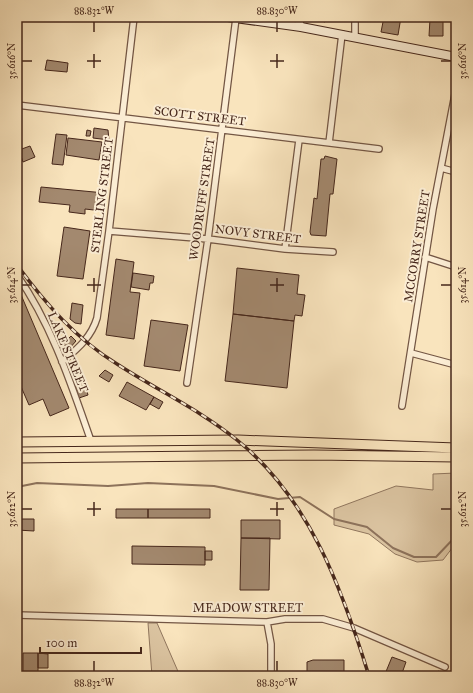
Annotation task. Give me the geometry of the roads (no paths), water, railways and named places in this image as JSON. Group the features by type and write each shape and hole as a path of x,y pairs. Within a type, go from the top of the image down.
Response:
{"highway":[{"path":"17,442 238,440 456,448"},
{"path":"17,458 314,455 456,457"}],"main road":[{"path":"232,18 342,34 456,57"}],"street":[{"name":"STERLING STREET","path":"62,362 85,342 94,327 109,231 134,17"},
{"path":"297,17 300,27"},
{"path":"355,17 355,37"},
{"name":"WOODRUFF STREET","path":"186,383 208,239 222,130 232,18"},
{"path":"329,143 342,34"},
{"name":"MCCORRY STREET","path":"402,406 441,168 456,89"},
{"name":"SCOTT STREET","path":"17,105 380,149"},
{"path":"285,249 299,140"},
{"path":"441,168 456,172"},
{"name":"NOVY STREET","path":"109,231 208,239 285,249 333,252"},
{"path":"426,257 456,267"},
{"name":"LAKE STREET","path":"17,275 41,314 62,362 91,441"},
{"path":"411,353 456,365"},
{"name":"MEADOW STREET","path":"17,615 267,622 285,619 323,619 354,628 445,667"},
{"path":"267,622 271,644 271,676"}],"waterway":[{"path":"17,487 37,483 108,486 148,483 214,486 278,499 300,497 334,519 367,527 393,548 414,557 436,557 456,536"}],"railway":[{"path":"17,265 50,306 88,343 132,374 223,429 263,464 285,490 304,518 320,548 335,579 359,643 369,676"}]}
